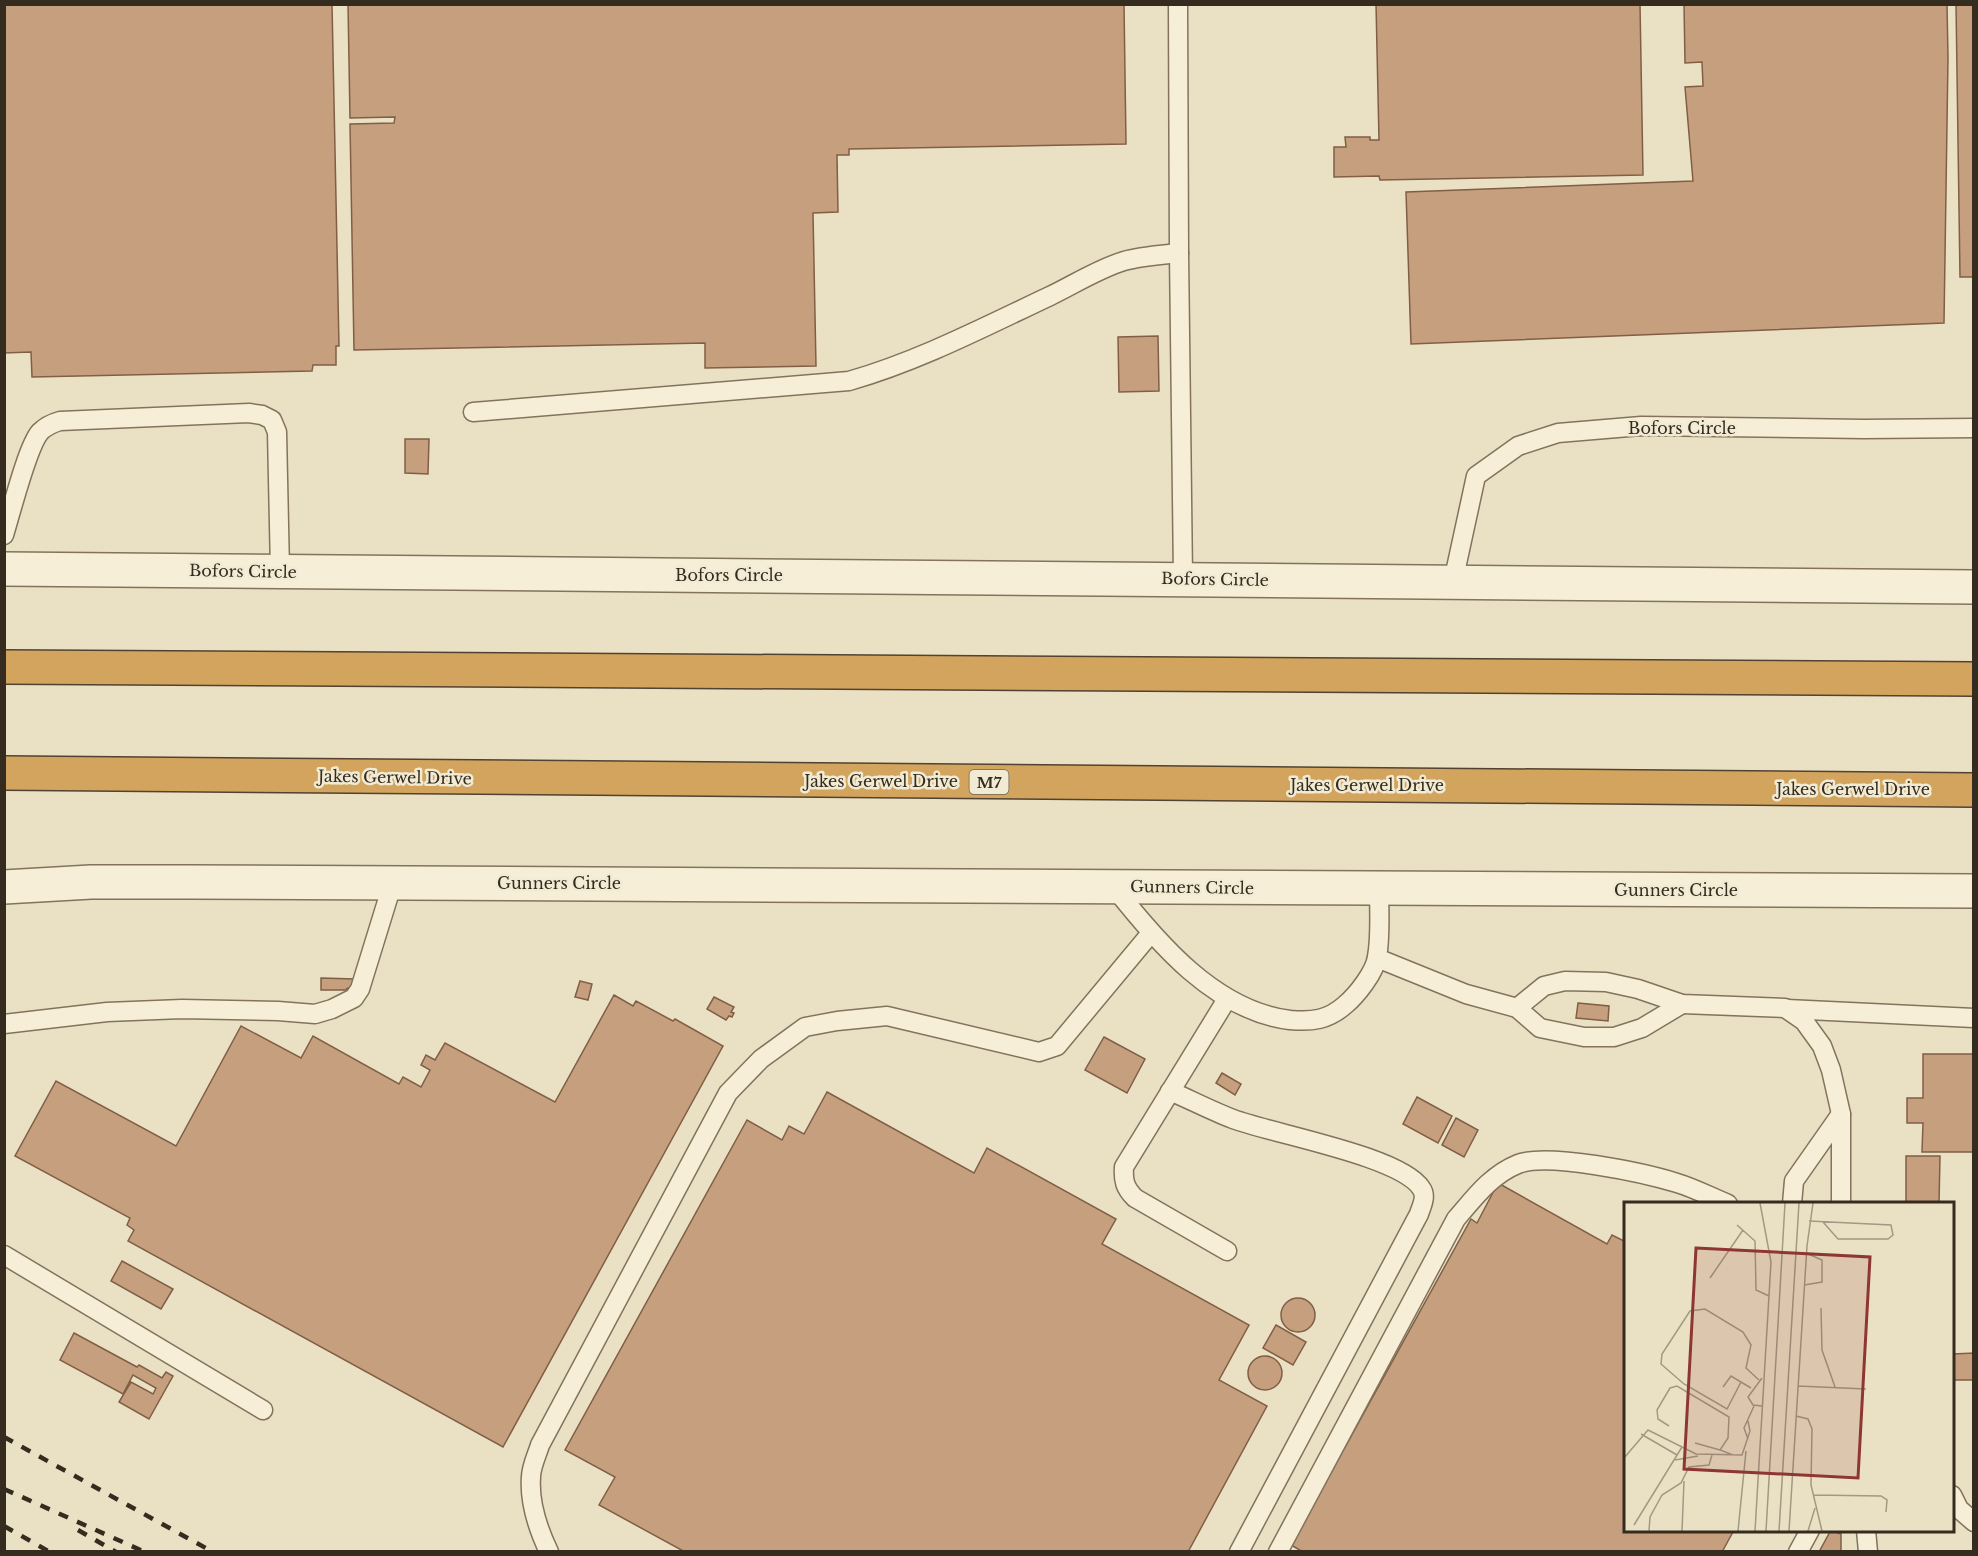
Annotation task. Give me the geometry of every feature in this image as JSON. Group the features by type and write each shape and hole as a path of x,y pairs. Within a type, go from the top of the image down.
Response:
{"highway":[{"path":"4,667 1974,679"},
{"name":"Jakes Gerwel Drive","path":"4,773 1974,790"}],"street":[{"name":"Bofors Circle","path":"4,569 1974,586"},
{"name":"Gunners Circle","path":"4,887 91,882 393,882 1974,891"}],"lane":[{"path":"1178,4 1183,578"},
{"path":"473,412 849,381 916,359 1095,272 1126,260 1179,253"},
{"path":"4,535 32,446 40,433 50,424 60,421 249,413 262,415 272,420 277,432 280,571"},
{"name":"Bofors Circle","path":"1453,582 1476,476 1518,446 1558,433 1641,426 1974,428"},
{"path":"4,1024 106,1012 182,1009 315,1014 332,1009 354,998 360,989 393,882"},
{"name":"Gunners Circle","path":"1113,886 1151,933 1200,979 1227,999 1254,1011 1308,1022 1334,1015 1355,997 1377,958 1380,889"},
{"path":"549,1551 537,1525 532,1495 531,1477 540,1445 728,1093 761,1059 805,1027 887,1016 1040,1052 1049,1050 1057,1046 1151,933"},
{"path":"1377,958 1466,994 1517,1008 1540,1028 1584,1037 1614,1036 1642,1028 1682,1004"},
{"path":"1517,1008 1544,986 1565,981 1606,982 1638,989 1682,1004 1974,1018"},
{"path":"1227,999 1124,1167 1123,1177 1126,1188 1135,1198 1227,1251"},
{"path":"1785,1008 1804,1021 1822,1046 1830,1070 1841,1114 1841,1202"},
{"path":"1170,1091 1233,1119 1325,1144 1394,1167 1421,1188 1424,1197 1419,1214 1239,1551"},
{"path":"1792,1202 1794,1181 1841,1114"},
{"path":"1278,1551 1456,1219 1495,1176 1520,1163 1556,1161 1596,1165 1676,1183 1725,1202"},
{"path":"4,1255 263,1410"},
{"path":"1954,1497 1959,1509 1974,1522"},
{"path":"1798,1551 1809,1532"},
{"path":"1866,1532 1868,1551"}],"building":[{"path":"4,4 332,4 339,346 336,346 336,365 313,365 312,371 32,377 31,352 4,353"},
{"path":"348,4 1124,4 1126,144 849,149 849,155 837,155 838,212 813,213 816,366 705,368 705,343 354,350 350,124 394,123 395,117 350,118"},
{"path":"1376,4 1640,4 1643,175 1380,180 1379,176 1334,177 1334,147 1346,147 1345,137 1370,137 1370,140 1379,140"},
{"path":"1684,4 1947,4 1944,323 1411,344 1406,192 1693,181 1685,87 1703,86 1702,62 1685,63"},
{"path":"1956,4 1974,4 1974,277 1960,277"},
{"path":"1158,336 1159,391 1119,392 1118,337"},
{"path":"405,439 429,439 428,474 405,473"},
{"path":"321,978 355,979 355,984 345,990 321,990"},
{"path":"580,981 592,984 588,1000 575,997"},
{"path":"614,995 633,1006 636,1001 673,1021 675,1019 723,1046 503,1447 128,1241 134,1230 127,1225 130,1218 15,1156 56,1081 176,1146 241,1026 301,1058 313,1036 399,1084 403,1077 421,1087 430,1070 421,1065 426,1055 435,1060 445,1043 555,1102"},
{"path":"714,997 734,1007 731,1012 734,1013 732,1017 729,1016 726,1020 707,1009"},
{"path":"1578,1003 1609,1006 1608,1021 1576,1018"},
{"path":"1104,1037 1145,1059 1127,1093 1085,1070"},
{"path":"1923,1054 1974,1054 1974,1152 1922,1152 1923,1123 1907,1123 1907,1098 1923,1098"},
{"path":"1222,1073 1241,1084 1235,1095 1216,1083"},
{"path":"827,1092 974,1173 987,1148 1116,1219 1102,1244 1249,1325 1219,1380 1267,1406 1188,1552 685,1552 599,1505 615,1477 565,1450 747,1120 782,1140 789,1126 804,1134"},
{"path":"1417,1097 1452,1116 1438,1143 1403,1124"},
{"path":"1456,1118 1478,1130 1464,1157 1442,1145"},
{"path":"1906,1156 1940,1156 1939,1202 1906,1202"},
{"path":"1498,1183 1607,1244 1612,1235 1624,1241 1624,1532 1733,1532 1722,1552 1303,1552 1291,1545 1471,1219 1477,1223"},
{"path":"122,1261 173,1289 161,1309 111,1281"},
{"path":"1298,1298 1310,1303 1315,1315 1310,1327 1298,1332 1286,1327 1281,1315 1286,1303"},
{"path":"1276,1325 1306,1342 1293,1365 1263,1348"},
{"path":"74,1333 162,1378 166,1372 173,1376 149,1419 119,1402 131,1382 153,1394 156,1388 133,1375 123,1394 60,1360"},
{"path":"1974,1353 1974,1380 1954,1380 1954,1354"},
{"path":"1265,1356 1277,1361 1282,1373 1277,1385 1265,1390 1253,1385 1248,1373 1253,1361"},
{"path":"1830,1532 1841,1534 1841,1552 1819,1552"}],"railway":[{"path":"4,1437 213,1552"},
{"path":"4,1489 145,1552"},
{"path":"4,1526 50,1552"},
{"path":"78,1530 116,1552"}]}
